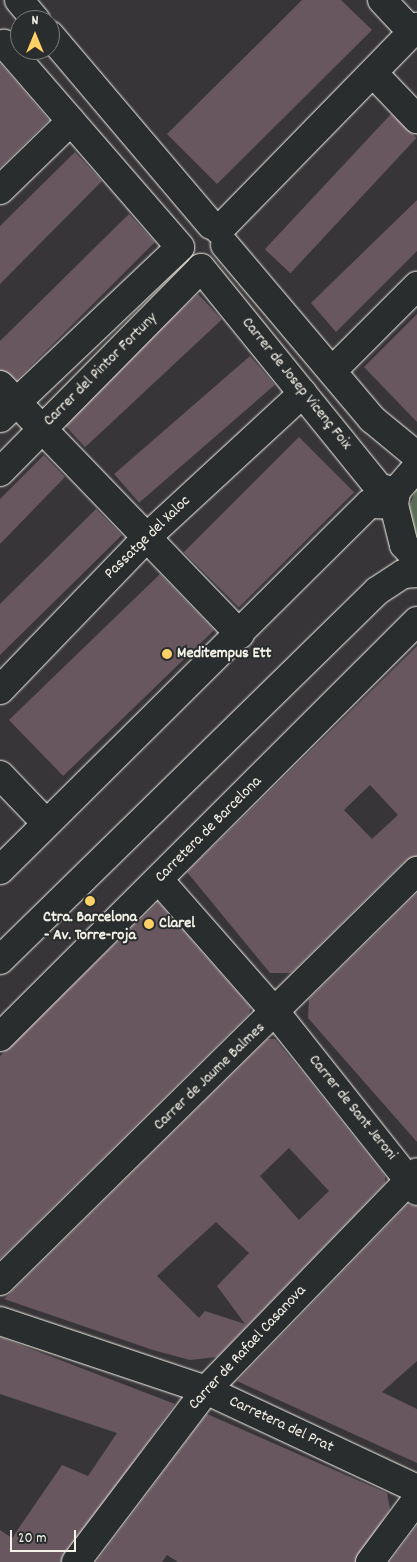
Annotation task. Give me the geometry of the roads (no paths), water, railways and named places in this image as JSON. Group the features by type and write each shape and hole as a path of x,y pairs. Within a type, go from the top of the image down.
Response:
{"street":[{"path":"41,60 71,120 180,247 189,264 201,268 218,263 218,233 415,30 382,0"},
{"path":"56,60 218,233 372,419 414,452 395,506 389,561 377,591"},
{"path":"373,74 417,119"},
{"path":"0,190 71,120"},
{"path":"180,247 191,226 218,233"},
{"name":"Carrer del Pintor Fortuny","path":"6,401 180,247"},
{"name":"Carrer del Pintor Fortuny","path":"0,472 201,268"},
{"name":"Carrer de Josep Vicenç Foix","path":"201,268 395,506"},
{"path":"332,370 417,286"},
{"name":"Passatge del Xaloc","path":"0,690 147,537 303,393"},
{"path":"6,401 45,426 147,537 240,634"},
{"path":"0,870 369,504 395,506"},
{"path":"395,506 404,545 417,558"},
{"path":"0,960 377,591 403,574 417,573"},
{"name":"Carretera de Barcelona","path":"0,1037 164,887 417,621"},
{"path":"0,775 46,823"},
{"name":"Carrer de Jaume Balmes","path":"0,1281 281,1020 417,871"},
{"name":"Carrer de Sant Jeroni","path":"164,887 281,1020 414,1181"},
{"name":"Carrer de Rafael Casanova","path":"76,1562 206,1390 414,1181"},
{"name":"Carretera del Prat","path":"0,1321 206,1390 417,1489"},
{"path":"370,1562 417,1499"}],"place":[{"name":"Meditempus Ett","path":"167,654"},
{"name":"Ctra. Barcelona - Av. Torre-roja","path":"90,901"},
{"name":"Clarel","path":"149,924"}]}
